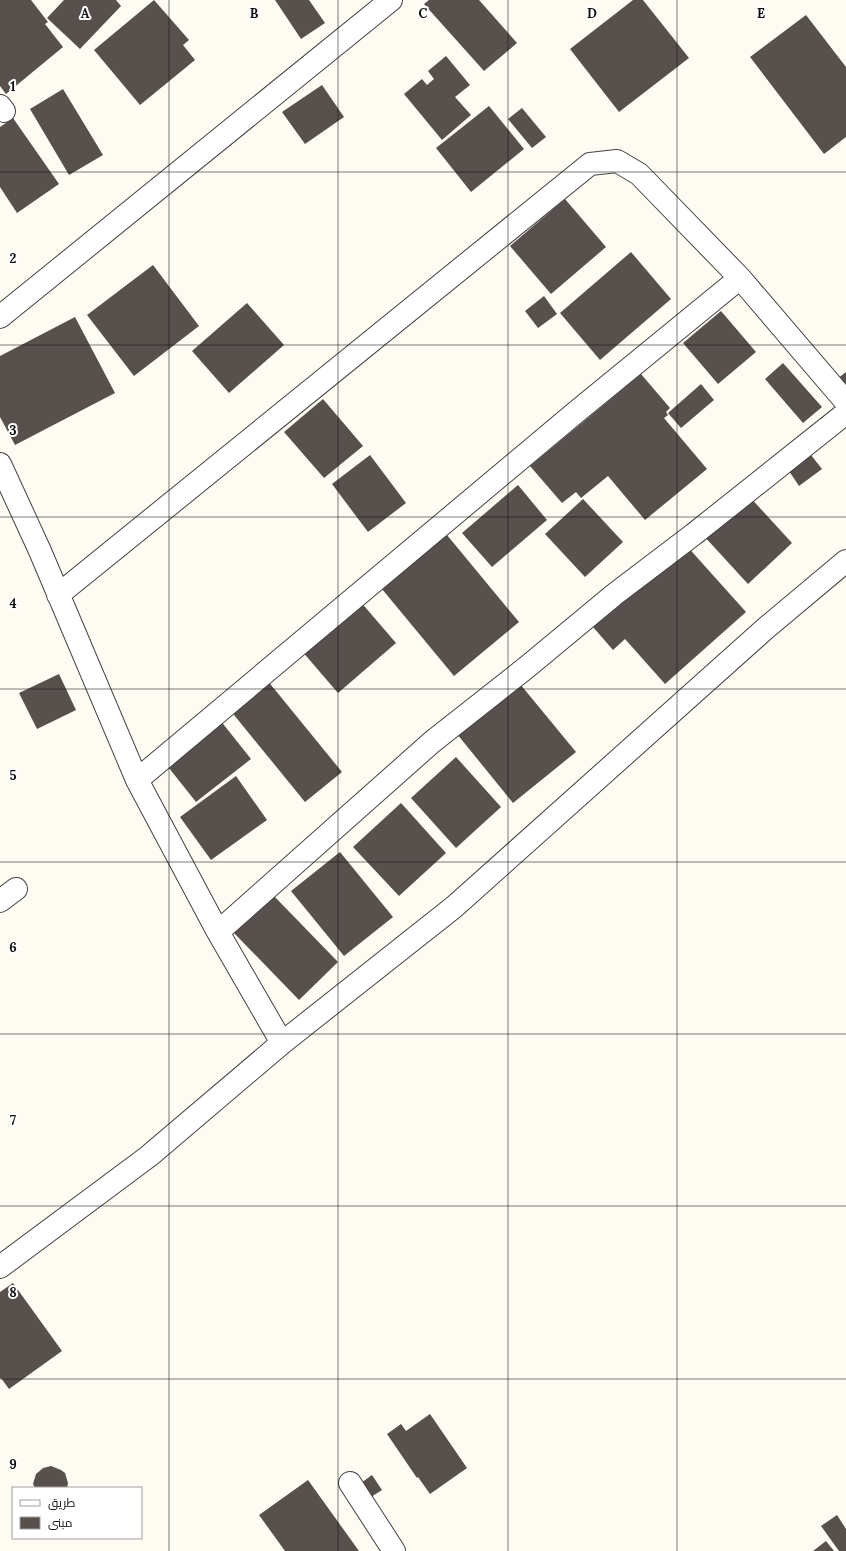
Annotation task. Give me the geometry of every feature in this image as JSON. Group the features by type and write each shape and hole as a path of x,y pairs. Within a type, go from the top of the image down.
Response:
{"street":[{"path":"0,317 391,0"},
{"path":"58,595 590,164 617,161 639,174 740,278 846,402"},
{"path":"137,780 575,413 740,278"},
{"path":"218,932 432,742 527,667 615,594 694,534 846,413"},
{"path":"0,464 137,780 218,932 282,1043"},
{"path":"0,1267 149,1156 282,1043 454,907 766,628 846,561"},
{"path":"350,1483 394,1551"}],"building":[{"path":"0,0 31,0 48,22 45,24 63,47 6,94 0,86"},
{"path":"64,0 116,0 121,6 80,49 47,18"},
{"path":"154,0 189,40 183,45 195,60 140,105 94,50"},
{"path":"275,0 309,0 325,23 301,39"},
{"path":"429,0 479,0 517,43 484,71 424,4"},
{"path":"633,0 643,0 689,58 619,112 570,49"},
{"path":"806,15 846,67 846,137 824,154 750,57"},
{"path":"446,56 470,85 455,97 471,115 442,140 404,94 422,79 427,85 434,79 428,71"},
{"path":"322,85 344,117 305,144 282,112"},
{"path":"63,89 103,155 69,175 30,109"},
{"path":"489,106 524,149 471,192 436,148"},
{"path":"522,108 546,137 532,148 508,119"},
{"path":"13,118 59,184 17,213 0,187 0,127"},
{"path":"565,199 606,247 551,294 510,246"},
{"path":"631,252 671,299 600,360 560,313"},
{"path":"153,265 199,326 134,376 87,315"},
{"path":"544,296 557,314 538,328 525,311"},
{"path":"247,303 284,345 229,393 192,351"},
{"path":"721,311 756,352 718,384 683,343"},
{"path":"75,317 115,393 15,445 0,417 0,356"},
{"path":"783,363 822,407 803,423 765,379"},
{"path":"846,372 846,401 832,383"},
{"path":"641,374 670,408 666,412 668,415 664,418 707,469 645,520 608,476 581,498 576,492 562,503 530,466"},
{"path":"701,384 714,400 681,428 668,413"},
{"path":"323,399 363,446 324,478 284,432"},
{"path":"370,455 406,503 368,532 332,484"},
{"path":"811,455 822,469 799,486 789,471"},
{"path":"518,485 547,520 492,567 462,533"},
{"path":"748,495 792,543 748,584 703,535"},
{"path":"583,499 623,542 585,577 545,534"},
{"path":"442,529 519,622 454,676 377,583"},
{"path":"685,544 746,612 665,684 625,639 613,650 593,627"},
{"path":"359,600 396,643 338,693 301,650"},
{"path":"59,674 76,710 37,729 19,693"},
{"path":"267,680 342,772 305,802 230,710"},
{"path":"520,684 576,752 513,803 457,734"},
{"path":"220,720 251,759 196,802 165,763"},
{"path":"456,757 501,807 456,848 411,798"},
{"path":"236,776 267,820 211,860 180,817"},
{"path":"401,803 446,853 399,896 353,847"},
{"path":"340,852 393,917 344,956 291,891"},
{"path":"273,895 338,962 299,1000 234,933"},
{"path":"13,1283 62,1351 9,1389 1,1378 0,1379 0,1292"},
{"path":"430,1414 467,1468 430,1494 418,1477 417,1478 387,1434 401,1424 406,1431"},
{"path":"51,1466 65,1473 68,1483 67,1487 34,1487 33,1484 36,1474 43,1468"},
{"path":"372,1475 382,1490 371,1497 361,1483"},
{"path":"308,1480 359,1551 285,1551 259,1515"},
{"path":"837,1515 846,1529 846,1551 839,1551 821,1526"},
{"path":"826,1541 834,1551 813,1551"}]}
